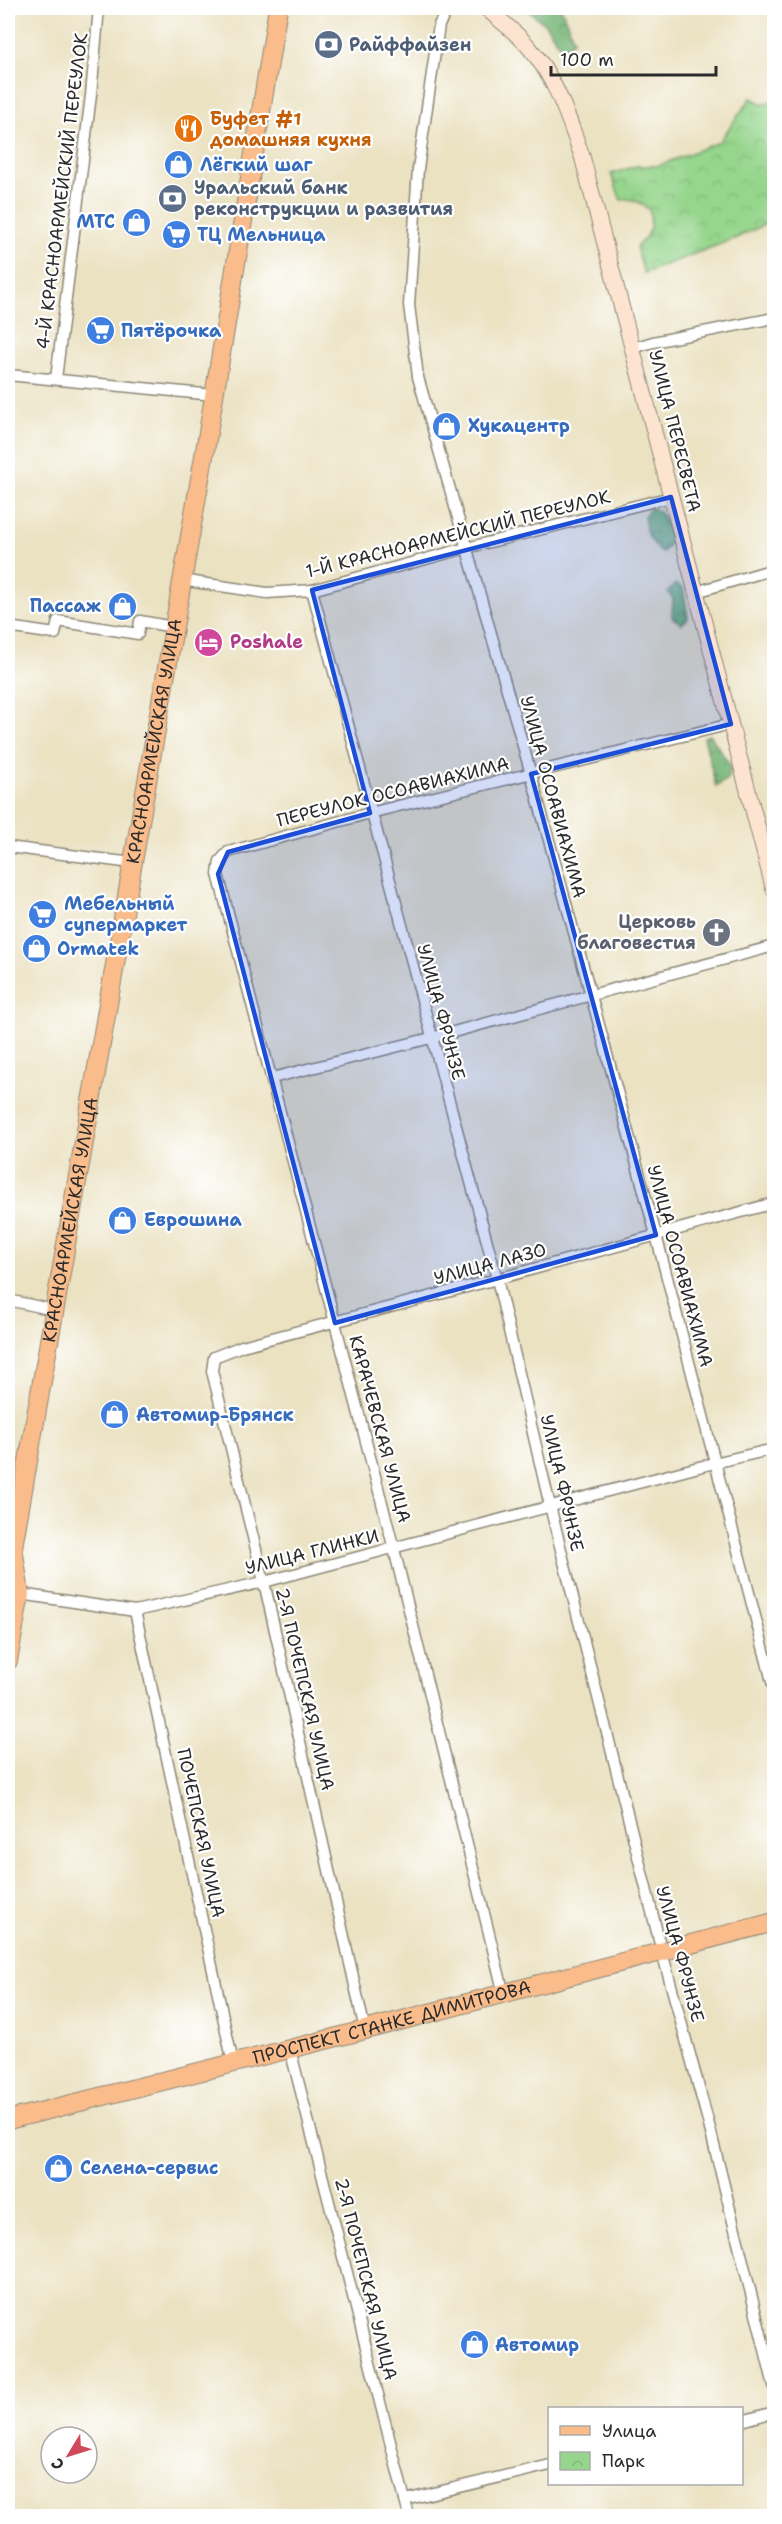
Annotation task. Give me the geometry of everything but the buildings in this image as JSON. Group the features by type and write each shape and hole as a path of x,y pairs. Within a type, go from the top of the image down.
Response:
{"main road":[{"name":"КРАСНОАРМЕЙСКАЯ УЛИЦА","path":"8,1661 20,1594 10,1553 214,395 278,8"},
{"name":"УЛИЦА ПЕРЕСВЕТА","path":"486,8 526,44 554,84 582,156 731,724 769,847 774,890"},
{"name":"ПРОСПЕКТ СТАНКЕ ДИМИТРОВА","path":"8,2120 365,2030 774,1922"}],"street":[{"name":"4-Й КРАСНОАРМЕЙСКИЙ ПЕРЕУЛОК","path":"56,379 91,95 99,8"},
{"name":"УЛИЦА ОСОАВИАХИМА","path":"447,9 440,25 418,169 409,305 418,377 531,774 656,1235 774,1689"},
{"path":"633,348 774,318"},
{"path":"8,375 214,395"},
{"name":"1-Й КРАСНОАРМЕЙСКИЙ ПЕРЕУЛОК","path":"181,580 267,593 312,590 466,548 671,497"},
{"path":"696,592 774,569"},
{"name":"УЛИЦА ФРУНЗЕ","path":"312,590 370,813 497,1279 550,1506 774,2386"},
{"path":"8,627 55,634 58,621 138,634 140,621 173,627"},
{"name":"ПЕРЕУЛОК ОСОАВИАХИМА","path":"218,874 220,861 228,852 370,813 731,724"},
{"path":"8,847 132,863"},
{"name":"КАРАЧЕВСКАЯ УЛИЦА","path":"218,874 394,1549 504,1994"},
{"path":"272,1078 774,946"},
{"name":"УЛИЦА ЛАЗО","path":"214,1357 242,1346 335,1323 774,1203"},
{"path":"8,1300 54,1310"},
{"name":"2-Я ПОЧЕПСКАЯ УЛИЦА","path":"214,1357 212,1371 264,1582 365,2030"},
{"name":"УЛИЦА ГЛИНКИ","path":"135,1611 264,1582 774,1449"},
{"path":"20,1594 135,1611"},
{"name":"ПОЧЕПСКАЯ УЛИЦА","path":"135,1611 233,2062"},
{"name":"2-Я ПОЧЕПСКАЯ УЛИЦА","path":"290,2049 409,2517"},
{"path":"743,2420 774,2412"},
{"path":"405,2500 548,2465"}],"highlighted area":[{"path":"671,497 731,724 531,774 656,1235 335,1323 218,874 228,852 370,813 312,590"}],"green space":[{"path":"525,8 561,8 574,40 563,50 546,25"},
{"path":"751,98 763,105 774,99 774,220 736,238 644,273 636,247 649,231 650,210 633,200 621,200 611,174 636,166 658,166 719,142"},
{"path":"651,508 660,513 668,528 670,544 662,553 647,534 644,516"},
{"path":"675,584 683,588 688,618 682,624 672,617 673,599 668,592"},
{"path":"710,735 731,767 728,778 716,787 704,737"}],"place":[{"name":"Райффайзен","path":"328,45"},
{"name":"Буфет #1 домашняя кухня","path":"189,129"},
{"name":"Лёгкий шаг","path":"179,165"},
{"name":"Уральский банк реконструкции и развития","path":"173,198"},
{"name":"МТС","path":"136,222"},
{"name":"ТЦ Мельница","path":"176,235"},
{"name":"Пятёрочка","path":"100,331"},
{"name":"Хукацентр","path":"447,426"},
{"name":"Пассаж","path":"122,606"},
{"name":"Poshale","path":"209,642"},
{"name":"Мебельный супермаркет","path":"43,914"},
{"name":"Церковь благовестия","path":"717,932"},
{"name":"Ormatek","path":"36,949"},
{"name":"Еврошина","path":"123,1220"},
{"name":"Автомир-Брянск","path":"115,1415"},
{"name":"Селена-сервис","path":"59,2168"},
{"name":"Автомир","path":"474,2345"}]}
